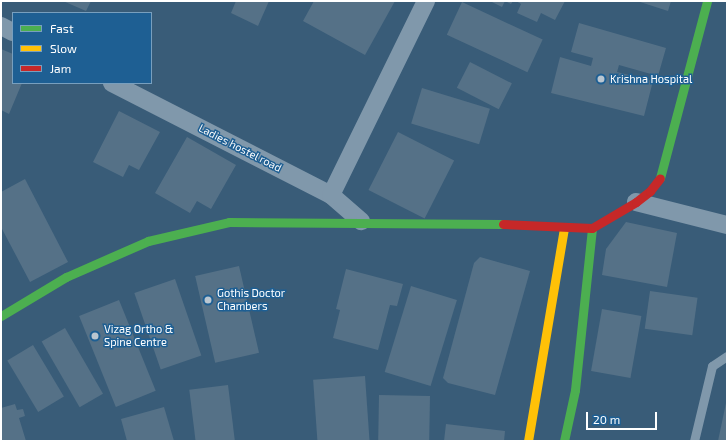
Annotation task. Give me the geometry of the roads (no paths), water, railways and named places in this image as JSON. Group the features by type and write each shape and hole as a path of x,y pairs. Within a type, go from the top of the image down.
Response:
{"street":[{"path":"331,195 426,1"},
{"path":"1,316 66,278 148,241 229,222 361,221 475,223 592,228 636,202 660,178 707,1"},
{"path":"1,26 12,32"},
{"name":"Ladies hostel road","path":"114,84 331,195 361,221"},
{"path":"636,202 727,225"},
{"path":"528,441 564,228"},
{"path":"564,441 575,390 592,228"}],"lane":[{"path":"694,441 712,366 727,356"}],"place":[{"name":"Krishna Hospital","path":"601,79"},
{"name":"Gothis Doctor Chambers","path":"208,300"},
{"name":"Vizag Ortho & Spine Centre","path":"95,336"}]}
